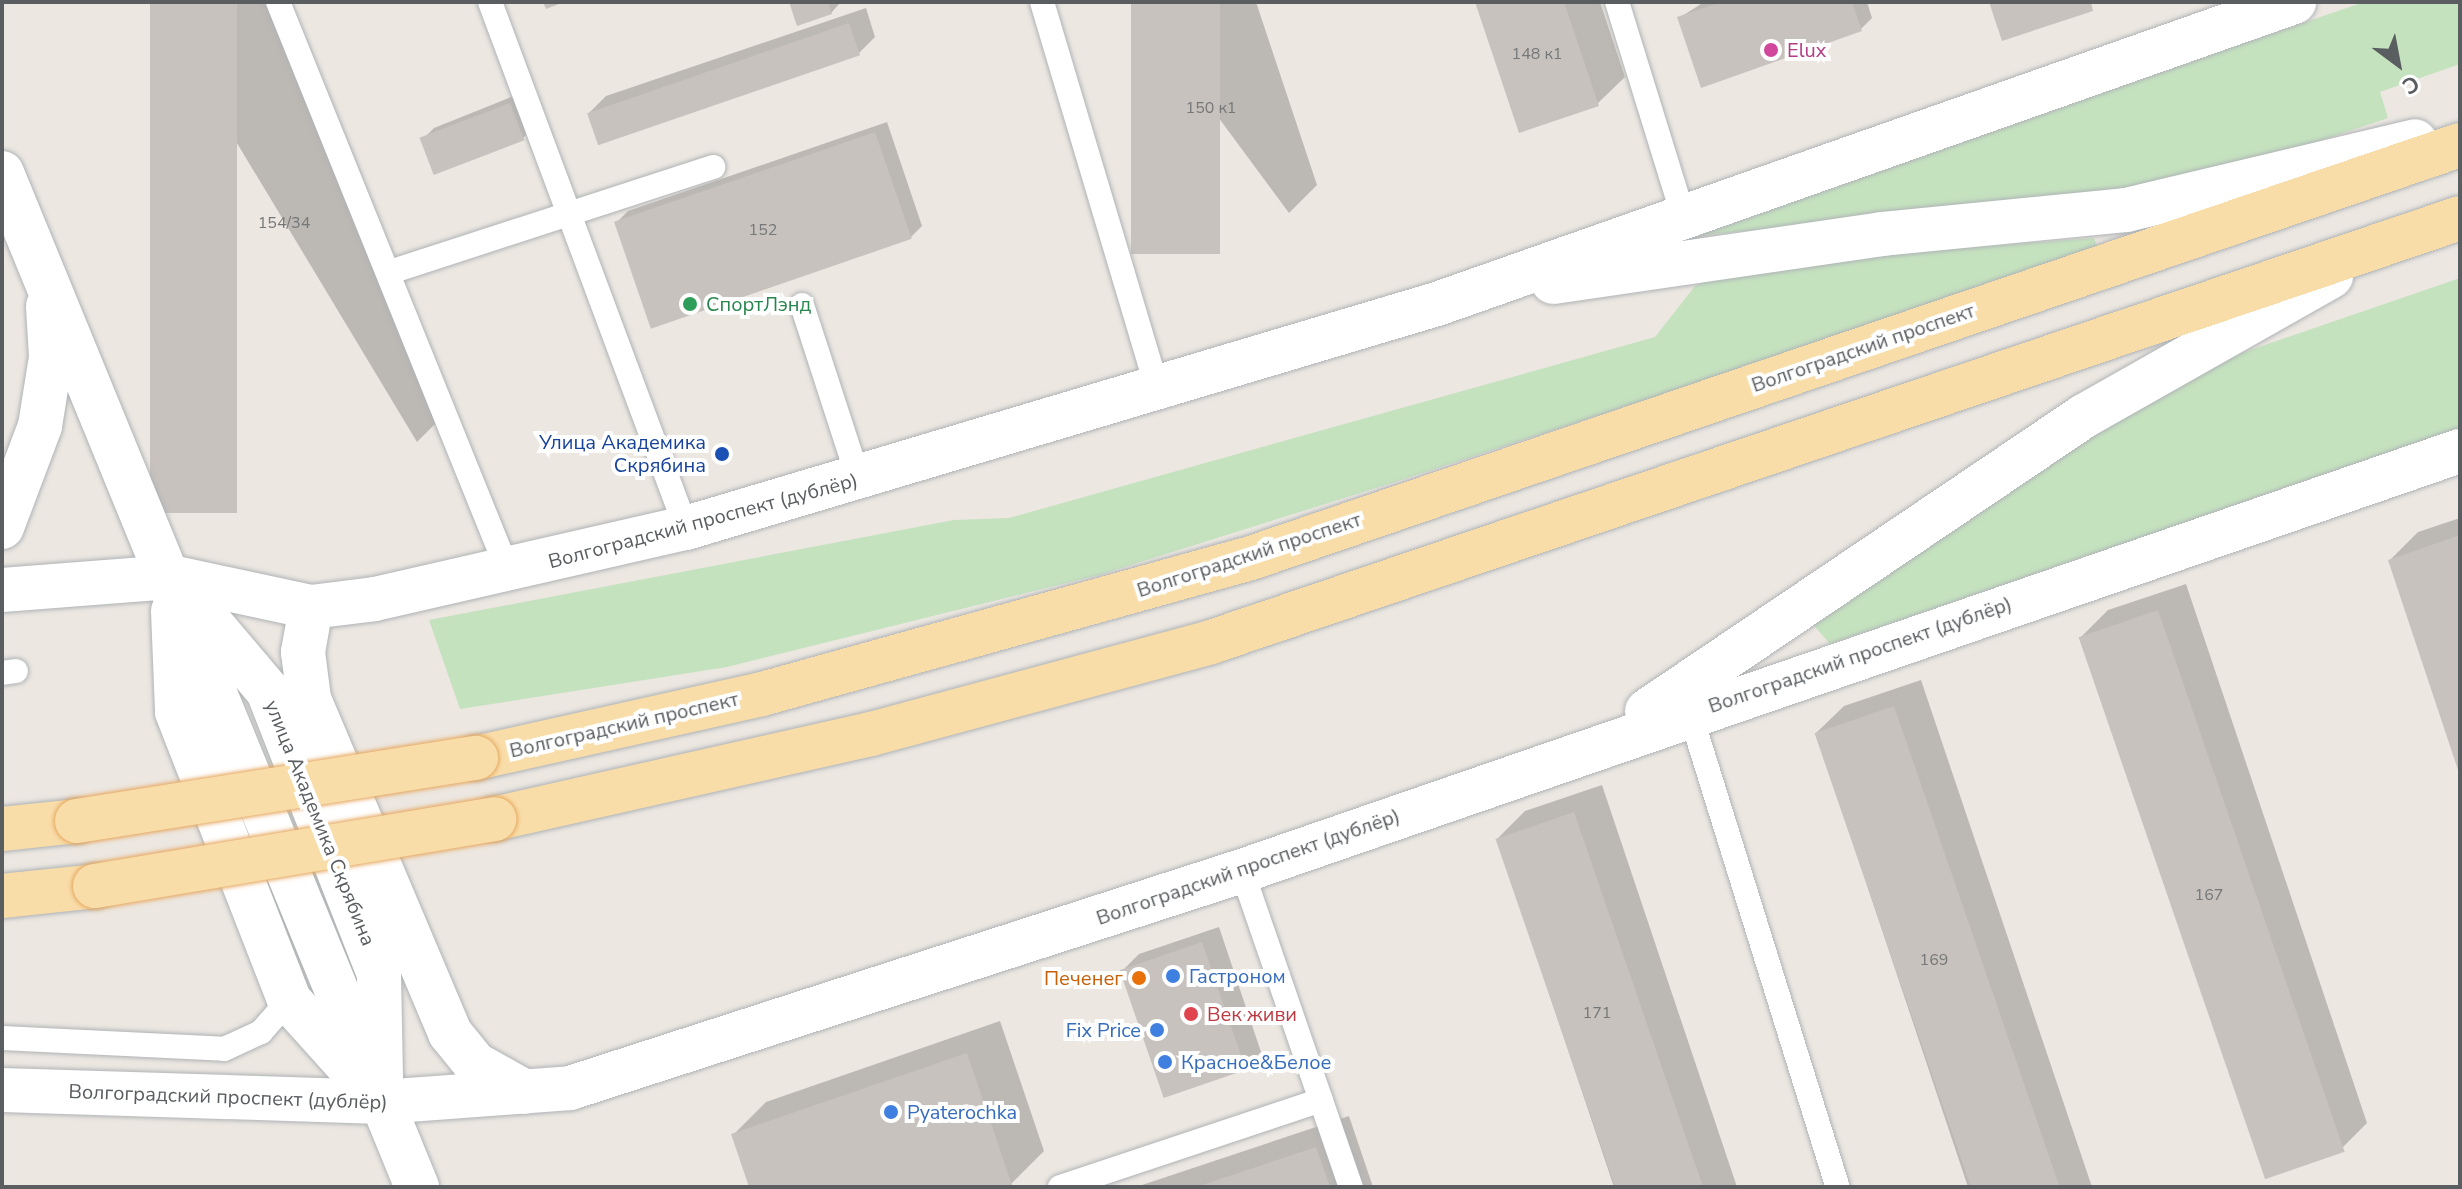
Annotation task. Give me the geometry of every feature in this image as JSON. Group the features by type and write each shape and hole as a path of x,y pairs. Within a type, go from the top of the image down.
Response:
{"main road":[{"name":"Волгоградский проспект (дублёр)","path":"2,590 171,577 311,607 508,571 686,528 1158,392 1437,304 1682,212 2294,2"},
{"path":"1437,304 1672,262 2126,210 2460,130"},
{"name":"Волгоградский проспект","path":"2,829 77,821 476,758 762,694 1251,558 2460,145"},
{"name":"улица Академика Скрябина","path":"2,173 171,577 268,691 379,974 381,1102"},
{"path":"1596,746 2164,365 2454,220"},
{"path":"2,896 95,886 494,819 825,746 1211,642 2454,220"},
{"path":"2,527 40,426 51,357 47,282"},
{"name":"Волгоградский проспект (дублёр)","path":"2,1090 381,1102 570,1088 1242,871 1690,713 2460,451"},
{"name":"улица Академика Скрябина","path":"171,577 177,712 289,1000 381,1102 417,1187"},
{"path":"311,607 303,652 309,699 450,1033 475,1064 525,1092"}],"lane":[{"path":"278,2 390,272 508,571"},
{"path":"490,2 573,214 686,528"},
{"path":"1042,2 1158,392"},
{"path":"1617,2 1682,212"},
{"path":"390,272 713,167"},
{"path":"802,305 859,480"},
{"path":"1690,713 1838,1187"},
{"path":"1242,871 1351,1187"},
{"path":"2,1038 224,1049 261,1032 289,1000"},
{"path":"1060,1187 1321,1100"}],"green space":[{"path":"2364,2 2460,2 2460,64 2380,92 2388,118 2183,187 1676,238"},
{"path":"2094,238 2099,251 1392,483 1099,575 727,667 460,709 429,620 954,520 1009,518 1655,337 1695,286 1755,264"},
{"path":"2460,278 2460,429 1830,644 1811,622 2126,406 2201,367"}],"building":[{"path":"150,2 237,2 237,513 150,513"},
{"path":"543,2 564,2 546,9"},
{"path":"789,2 828,2 832,14 797,26"},
{"path":"1131,2 1220,2 1220,254 1131,254"},
{"path":"1475,2 1564,2 1599,106 1519,133"},
{"path":"1721,2 1852,2 1862,31 1701,88 1677,17"},
{"path":"1989,2 2091,2 2093,11 2002,41"},
{"path":"849,23 860,55 598,145 587,113"},
{"path":"510,103 524,140 434,175 419,138"},
{"path":"875,132 912,239 651,329 614,222"},
{"path":"2460,535 2460,773 2459,773 2388,560"},
{"path":"2158,610 2345,1152 2265,1179 2079,637"},
{"path":"1894,706 2059,1185 1971,1187 1815,733"},
{"path":"1574,812 1703,1186 1615,1187 1496,839"},
{"path":"1202,942 1246,1070 1164,1098 1120,970"},
{"path":"967,1053 1012,1185 749,1187 731,1134"},
{"path":"1316,1147 1330,1187 1199,1187 1199,1186"}],"place":[{"name":"Elux","path":"1771,50"},
{"name":"СпортЛэнд","path":"690,304"},
{"name":"Улица Академика Скрябина","path":"722,454"},
{"name":"Гастроном","path":"1173,976"},
{"name":"Печенег","path":"1139,978"},
{"name":"Век живи","path":"1191,1014"},
{"name":"Fix Price","path":"1157,1030"},
{"name":"Красное&Белое","path":"1165,1062"},
{"name":"Pyaterochka","path":"891,1112"}]}
